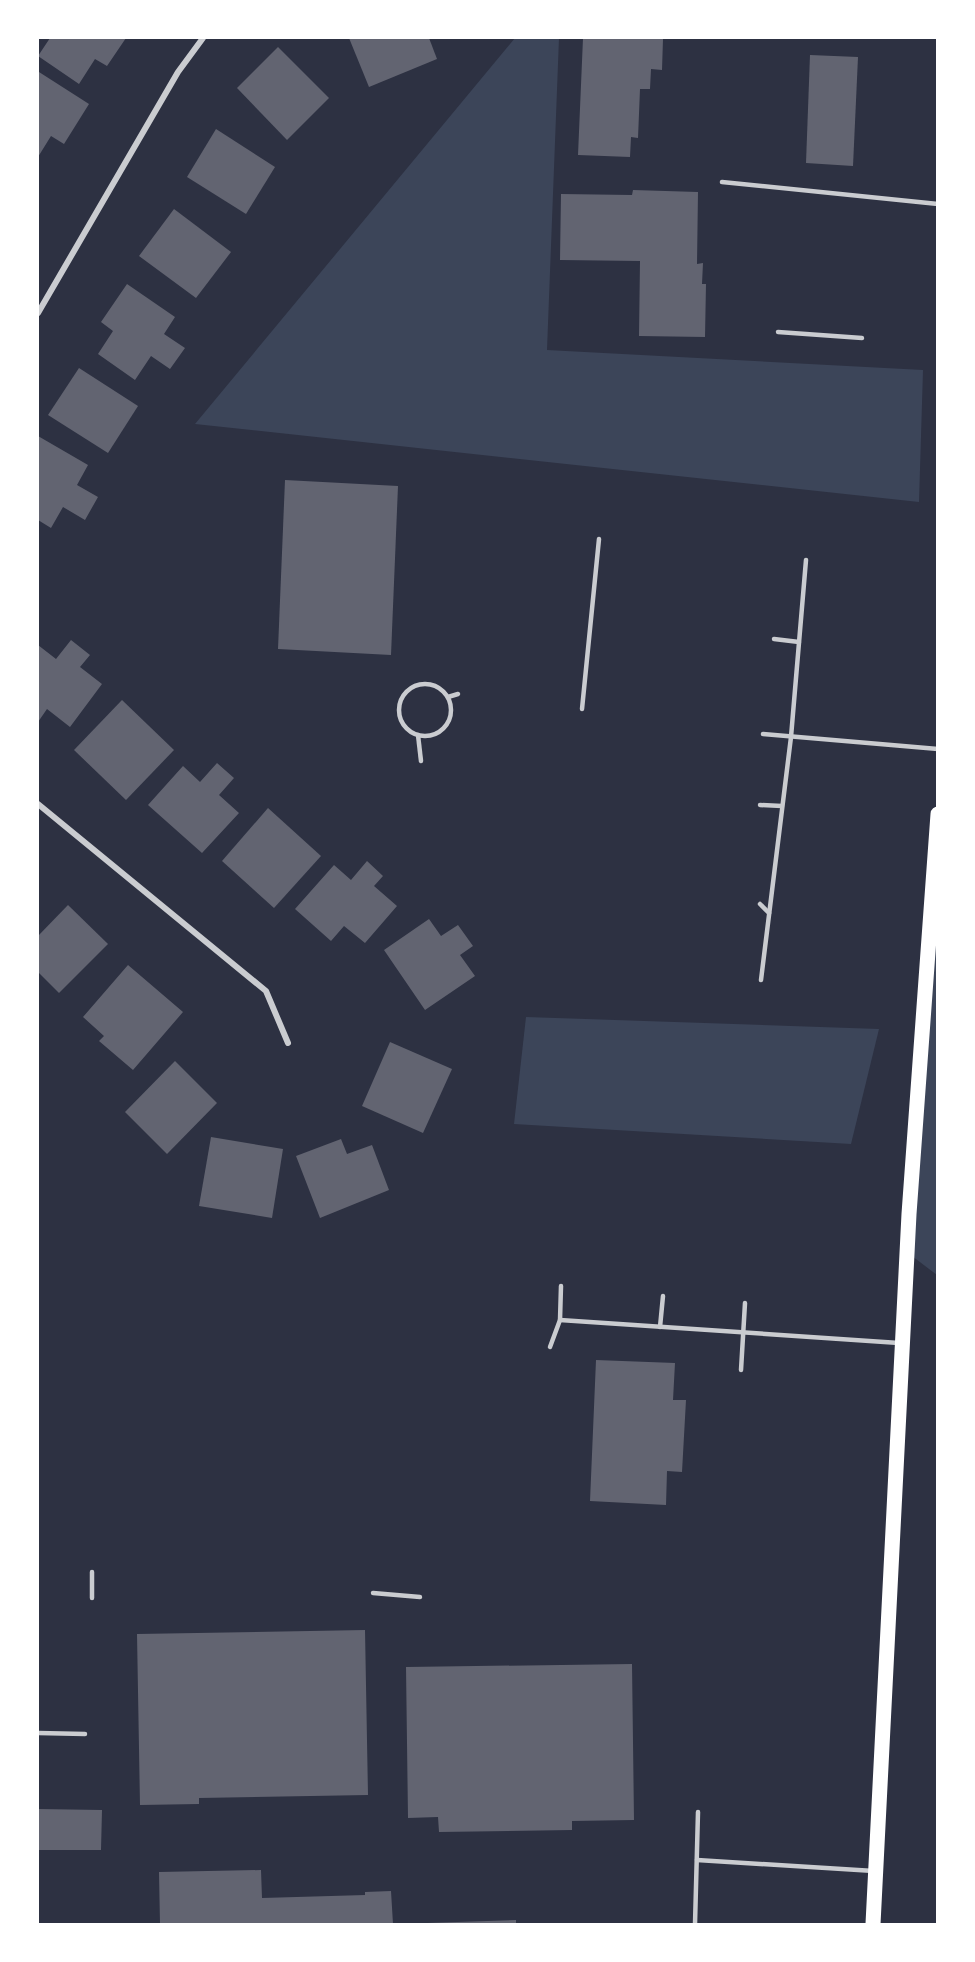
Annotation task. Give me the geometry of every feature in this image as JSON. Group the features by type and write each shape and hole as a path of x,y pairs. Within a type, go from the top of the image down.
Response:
{"main road":[{"path":"873,1924 910,1202 938,814"}],"street":[{"path":"38,313 178,72 203,38"},
{"path":"38,804 266,991 288,1043"}],"lane":[{"path":"722,182 938,204"},
{"path":"778,332 862,338"},
{"path":"582,709 599,539"},
{"path":"761,980 791,737 806,561"},
{"path":"774,639 799,642"},
{"path":"422,683 433,684 448,697 451,707 450,717 446,726 437,733 428,736 418,735 402,722 399,712 400,702 405,693 413,687 422,683"},
{"path":"448,697 458,694"},
{"path":"763,734 938,749"},
{"path":"418,735 421,761"},
{"path":"760,805 782,806"},
{"path":"760,904 769,913"},
{"path":"550,1347 560,1320 561,1287"},
{"path":"660,1327 663,1296"},
{"path":"741,1370 745,1303"},
{"path":"560,1320 903,1343"},
{"path":"92,1572 92,1598"},
{"path":"373,1593 420,1597"},
{"path":"38,1733 85,1734"},
{"path":"696,1924 698,1812"},
{"path":"697,1860 875,1871"}],"shaded area":[{"path":"515,38 559,38 547,350 923,370 919,502 195,424"},
{"path":"937,864 937,1275 908,1253"},
{"path":"526,1017 879,1029 851,1144 514,1124"}],"building":[{"path":"50,38 126,38 107,66 95,59 79,84 38,56"},
{"path":"349,38 429,38 437,59 369,87"},
{"path":"583,38 663,39 662,70 651,69 650,89 640,89 638,138 631,137 630,157 578,155"},
{"path":"278,47 329,98 287,140 237,88"},
{"path":"810,55 858,57 853,166 806,163"},
{"path":"39,72 89,104 64,144 51,136 38,157 38,75"},
{"path":"216,129 275,167 246,214 187,177"},
{"path":"633,190 698,192 697,264 703,263 702,284 706,284 705,337 639,336 640,261 560,260 561,194 632,195"},
{"path":"174,209 231,252 196,298 139,256"},
{"path":"127,284 175,317 164,334 185,348 170,369 151,356 135,380 98,354 113,331 101,322"},
{"path":"79,368 138,406 108,453 48,415"},
{"path":"38,436 88,465 77,485 98,497 85,520 63,507 51,528 38,520"},
{"path":"285,480 398,486 391,655 278,649"},
{"path":"71,640 90,655 80,667 102,684 70,727 47,709 38,722 38,645 56,659"},
{"path":"122,700 174,750 126,800 74,750"},
{"path":"217,763 234,778 219,795 239,813 202,853 148,805 183,766 200,782"},
{"path":"268,808 321,856 274,908 222,861"},
{"path":"367,861 383,876 374,886 397,906 365,943 344,926 331,941 295,909 334,865 351,880"},
{"path":"68,905 108,944 59,993 38,972 38,936"},
{"path":"429,919 441,936 458,925 473,946 460,955 475,976 425,1010 384,950"},
{"path":"128,965 183,1012 133,1070 99,1041 104,1036 83,1017"},
{"path":"390,1042 452,1069 423,1133 362,1106"},
{"path":"175,1061 217,1103 167,1154 125,1112"},
{"path":"211,1137 283,1149 272,1218 199,1206"},
{"path":"341,1139 347,1154 372,1145 389,1190 320,1218 296,1156"},
{"path":"596,1360 675,1363 673,1400 686,1400 682,1472 667,1471 666,1505 590,1501"},
{"path":"365,1630 368,1795 199,1798 199,1804 140,1805 137,1634"},
{"path":"632,1664 634,1820 572,1821 572,1830 439,1832 438,1817 408,1818 406,1667"},
{"path":"38,1809 102,1810 101,1850 38,1850"},
{"path":"261,1870 262,1898 365,1895 365,1892 391,1891 393,1924 160,1924 159,1872"},
{"path":"516,1920 516,1924 427,1924 427,1923"}]}
